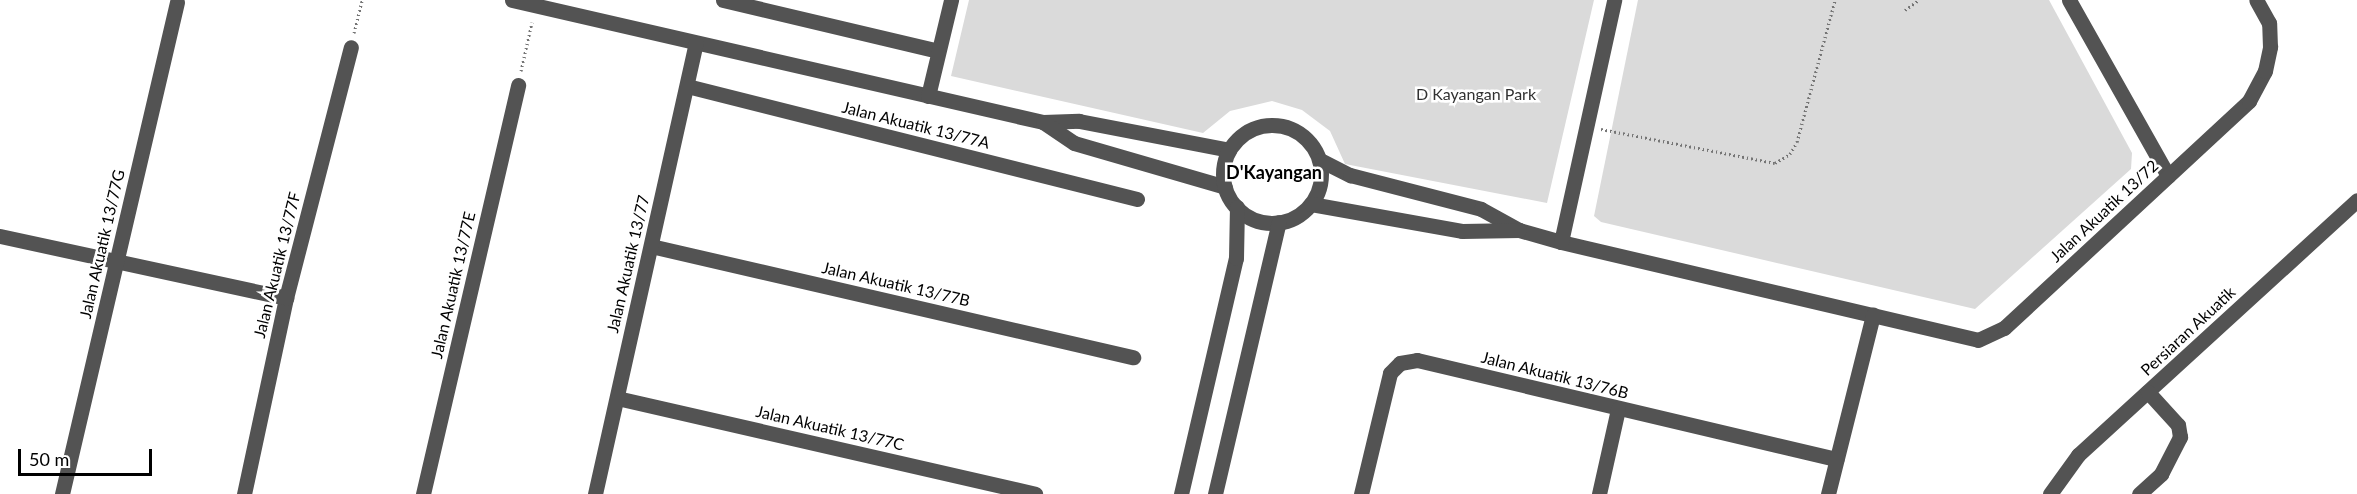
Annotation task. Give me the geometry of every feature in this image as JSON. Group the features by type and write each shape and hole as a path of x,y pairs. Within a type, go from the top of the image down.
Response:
{"street":[{"path":"512,0 1043,123 1079,121 1229,150"},
{"path":"723,0 775,6 938,51"},
{"path":"928,96 951,0"},
{"path":"1561,243 1614,0"},
{"path":"2069,0 2168,176"},
{"name":"Jalan Akuatik 13/72","path":"1519,230 1561,243 1978,340 1992,336 2249,101 2265,70 2270,47 2269,23 2256,0"},
{"name":"Jalan Akuatik 13/77G","path":"62,494 177,2"},
{"name":"Jalan Akuatik 13/77","path":"595,494 696,42"},
{"name":"Jalan Akuatik 13/77F","path":"244,494 286,298 351,46"},
{"name":"Jalan Akuatik 13/77E","path":"423,494 518,85"},
{"name":"Jalan Akuatik 13/77A","path":"687,86 1137,199"},
{"path":"1043,123 1074,143 1225,187"},
{"path":"1320,160 1322,176 1311,204 1302,213 1279,222 1256,220 1237,207 1225,187 1223,174 1229,150 1253,128 1278,125 1301,134 1320,160 1350,175 1481,209 1519,230"},
{"name":"Persiaran Akuatik","path":"2050,494 2078,455 2357,200"},
{"path":"1311,204 1462,231 1519,230"},
{"path":"1181,494 1236,258 1237,207"},
{"path":"1215,494 1279,222"},
{"path":"0,236 116,263 286,298"},
{"name":"Jalan Akuatik 13/77B","path":"651,246 1133,357"},
{"path":"1828,494 1873,315"},
{"name":"Jalan Akuatik 13/76B","path":"1361,494 1390,373 1400,363 1417,360 1836,459"},
{"path":"2139,494 2161,474 2180,437 2178,425 2148,392"},
{"name":"Jalan Akuatik 13/77C","path":"617,398 1035,494"},
{"path":"1599,494 1618,409"}],"path":[{"path":"351,46 362,0"},
{"path":"1588,126 1775,163 1790,154 1797,142 1835,0"},
{"path":"1905,10 1919,0"},
{"path":"518,85 536,6"}],"green space":[{"name":"D Kayangan Park","path":"969,0 1594,0 1547,203 1345,164 1330,131 1302,110 1272,101 1230,111 1203,133 951,76"},
{"path":"1638,0 2049,0 2132,153 2131,169 1975,309 1601,222 1594,216"}],"district":[{"name":"D'Kayangan","path":"1274,172"}]}
